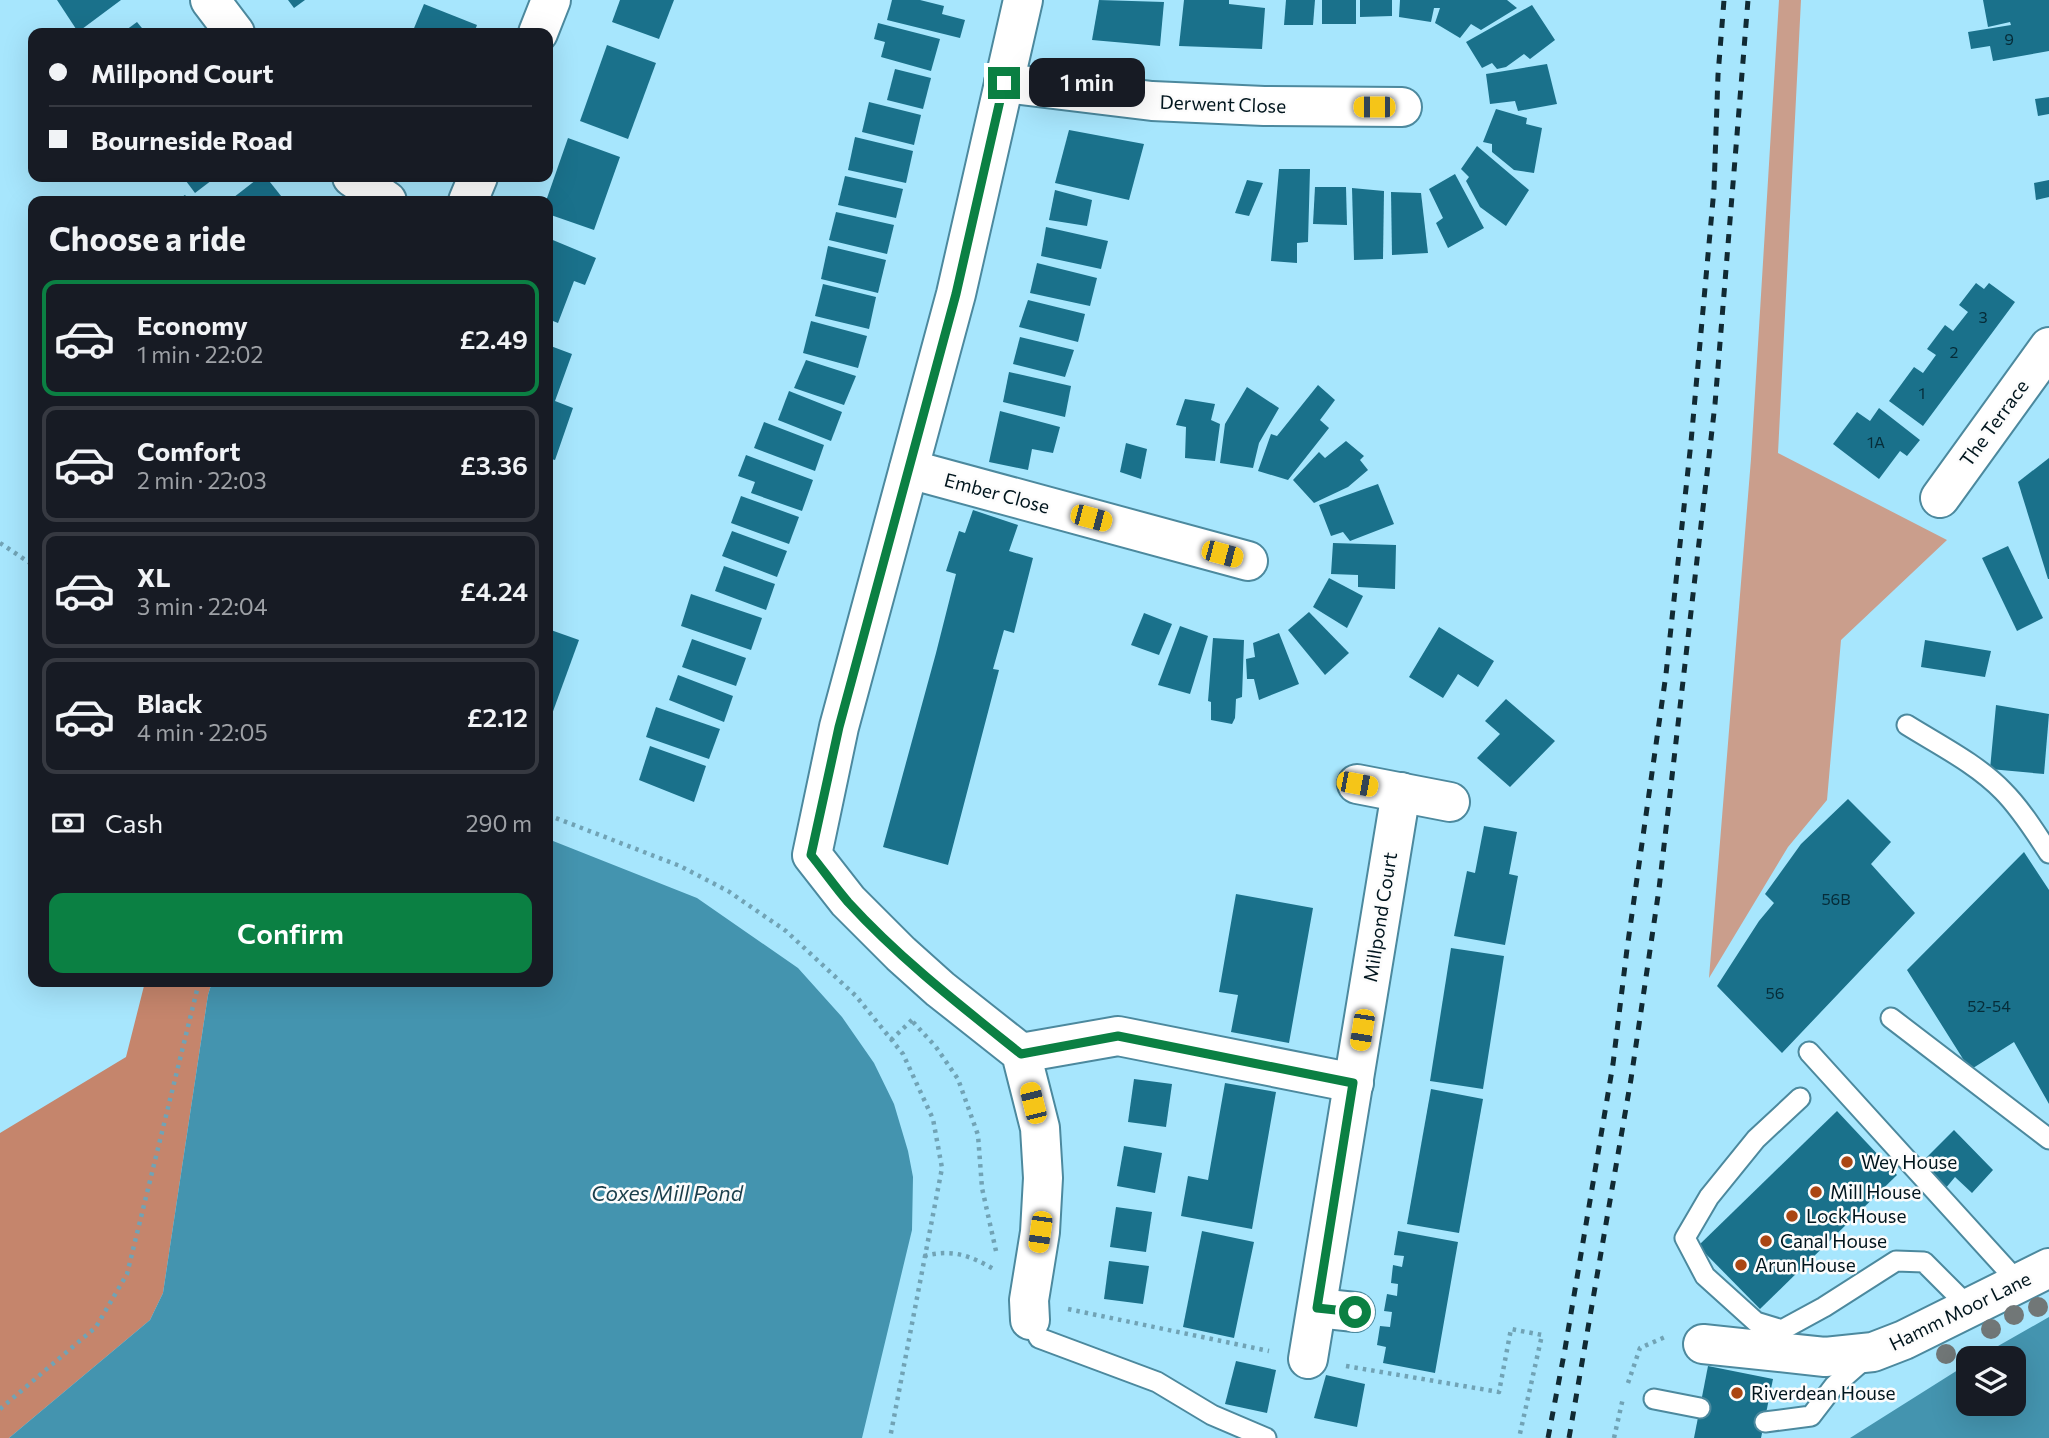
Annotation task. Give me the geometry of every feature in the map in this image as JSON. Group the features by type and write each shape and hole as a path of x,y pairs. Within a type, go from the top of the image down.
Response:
{"street":[{"path":"210,0 231,28"},
{"path":"540,28 551,0"},
{"path":"1023,0 956,294 839,727 811,855 848,901 940,989 1021,1054 1040,1128 1043,1178 1030,1320"},
{"name":"Derwent Close","path":"1004,83 1152,101 1264,106 1402,107"},
{"path":"359,182 380,196"},
{"name":"The Terrace","path":"1940,498 2049,347"},
{"name":"Ember Close","path":"909,469 1248,561"},
{"path":"1357,784 1450,802"},
{"name":"Millpond Court","path":"1308,1359 1401,792"},
{"path":"1021,1054 1118,1036 1353,1083"},
{"name":"Hamm Moor Lane","path":"1703,1344 1825,1357 1873,1352 1904,1340 2033,1275"},
{"path":"1317,1308 1355,1312"}],"lane":[{"path":"1907,725 1964,761 2001,789 2029,822 2049,853"},
{"path":"1891,1018 2049,1139"},
{"path":"1809,1052 2033,1275"},
{"path":"1800,1098 1756,1139 1709,1197 1685,1238 1705,1276 1756,1322 1782,1330 1896,1261 1924,1262 1969,1307"},
{"path":"1030,1320 1039,1338 1157,1382 1212,1415 1266,1438"},
{"path":"1765,1422 1811,1416 1833,1386 1873,1352"},
{"path":"1654,1399 1700,1408"}],"path":[{"path":"0,543 28,562"},
{"path":"553,817 680,866 728,891 786,931 856,996 903,1054 933,1119 942,1168 890,1438"},
{"path":"0,1409 96,1327 127,1274 198,987"},
{"path":"891,1040 940,989"},
{"path":"912,1020 936,1047 958,1079 978,1135 982,1188 1000,1273 975,1258 954,1253 943,1251 924,1256"},
{"path":"1520,1438 1542,1335"},
{"path":"1614,1438 1620,1404 1640,1348 1664,1337 1703,1344"}],"shaded area":[{"path":"1779,0 1801,0 1778,453 1947,540 1841,640 1827,800 1788,847 1709,978 1751,459"},
{"path":"144,987 210,987 163,1293 150,1320 9,1438 0,1438 0,1133 126,1057"}],"water":[{"name":"Coxes Mill Pond","path":"553,841 697,898 798,968 842,1017 874,1063 894,1104 913,1177 912,1230 862,1438 9,1438 150,1320 163,1293 210,987 553,987"},
{"path":"2049,1317 2049,1438 1850,1438 1956,1371 1956,1416 2026,1416 2026,1346 1998,1346"}],"building":[{"path":"57,0 121,0 83,28 75,28"},
{"path":"288,0 305,0 294,8"},
{"path":"620,0 674,0 659,39 612,22"},
{"path":"892,0 920,0 944,6 942,14 965,20 960,38 887,20"},
{"path":"1099,0 1164,2 1160,46 1092,40"},
{"path":"1184,0 1229,0 1229,4 1265,8 1262,49 1179,46"},
{"path":"1286,0 1315,0 1313,25 1284,25"},
{"path":"1322,0 1356,0 1356,24 1322,24"},
{"path":"1360,0 1392,0 1392,16 1360,17"},
{"path":"1400,0 1507,0 1517,8 1481,30 1471,24 1460,38 1435,23 1440,8 1434,8 1431,22 1399,17"},
{"path":"1983,0 2049,0 2049,51 1993,61 1990,46 1971,49 1968,32 2011,25 2010,22 1988,27"},
{"path":"424,4 477,25 476,28 414,28"},
{"path":"1532,5 1555,40 1530,59 1524,54 1506,67 1497,69 1492,63 1482,68 1466,42"},
{"path":"137,22 142,28 129,28"},
{"path":"878,23 940,39 931,71 881,57 885,42 874,39"},
{"path":"607,45 656,63 628,139 580,121"},
{"path":"1547,64 1557,104 1518,111 1515,101 1490,104 1486,74"},
{"path":"895,69 931,78 923,109 887,100"},
{"path":"2049,97 2049,114 2038,116 2035,99"},
{"path":"869,102 921,115 914,145 862,132"},
{"path":"1496,109 1527,118 1526,124 1542,128 1534,173 1514,170 1492,152 1492,144 1483,142"},
{"path":"1069,130 1144,144 1129,200 1055,183"},
{"path":"855,137 913,151 906,183 848,170"},
{"path":"568,138 620,157 594,230 553,216 553,196 548,196"},
{"path":"1477,146 1529,190 1506,226 1480,207 1466,181 1469,177 1461,169"},
{"path":"1279,169 1310,169 1308,242 1297,243 1297,263 1271,261"},
{"path":"1455,174 1484,228 1448,248 1436,223 1443,218 1429,189"},
{"path":"845,176 903,189 896,218 838,205"},
{"path":"1247,180 1263,183 1249,216 1235,213"},
{"path":"2049,180 2049,197 2036,200 2034,183"},
{"path":"187,182 209,182 195,193"},
{"path":"254,182 270,182 281,196 235,196"},
{"path":"1315,187 1346,187 1347,225 1313,224"},
{"path":"1352,188 1384,191 1383,259 1354,260"},
{"path":"1055,190 1092,200 1087,226 1049,220"},
{"path":"1391,192 1421,193 1428,253 1392,255"},
{"path":"836,212 894,225 887,254 829,240"},
{"path":"1046,227 1108,241 1101,269 1041,256"},
{"path":"553,240 596,258 585,285 574,281 558,323 553,321"},
{"path":"828,246 886,260 878,293 821,279"},
{"path":"1037,263 1097,278 1090,306 1030,293"},
{"path":"1976,283 1984,289 1989,283 2015,302 1923,426 1889,401 1914,367 1923,373 1936,355 1927,349 1945,325 1953,331 1968,312 1959,305"},
{"path":"823,284 876,297 869,329 815,316"},
{"path":"1028,300 1085,314 1078,342 1019,327"},
{"path":"811,321 867,336 858,368 803,353"},
{"path":"1020,337 1074,350 1065,377 1013,364"},
{"path":"553,347 572,354 555,401 573,408 555,460"},
{"path":"806,360 856,376 844,405 794,388"},
{"path":"1009,372 1071,386 1065,417 1003,402"},
{"path":"1318,385 1335,400 1320,420 1329,428 1288,480 1258,471 1271,434 1277,436"},
{"path":"1247,387 1279,408 1259,443 1253,468 1220,463 1225,424"},
{"path":"789,391 842,412 831,441 778,420"},
{"path":"1185,399 1215,404 1211,420 1220,424 1215,461 1185,458 1186,427 1176,425"},
{"path":"1879,408 1920,440 1907,456 1900,451 1879,479 1833,444 1857,412 1870,421"},
{"path":"1000,411 1060,427 1053,453 1032,449 1028,470 989,462"},
{"path":"764,422 824,445 815,471 754,448"},
{"path":"1346,441 1364,456 1360,460 1368,470 1348,487 1314,503 1293,480 1319,452 1325,458"},
{"path":"1126,443 1147,449 1141,479 1120,472"},
{"path":"746,455 813,480 802,511 751,493 755,482 738,476"},
{"path":"2049,458 2049,579 2048,579 2018,482"},
{"path":"1378,484 1394,524 1350,541 1343,532 1331,536 1319,505"},
{"path":"741,496 799,517 789,544 731,523"},
{"path":"973,510 1018,525 1009,551 1033,558 1014,633 1004,630 993,669 999,670 948,865 883,847 956,574 946,571 959,531 965,533"},
{"path":"732,531 787,551 777,577 722,556"},
{"path":"1333,543 1396,545 1395,589 1358,587 1358,575 1331,574"},
{"path":"2008,546 2043,618 2017,631 1982,558"},
{"path":"724,566 775,584 766,610 715,591"},
{"path":"1329,578 1363,596 1347,628 1313,607"},
{"path":"691,594 762,618 751,650 681,626"},
{"path":"1309,612 1349,653 1325,675 1288,630"},
{"path":"1144,613 1172,624 1159,655 1131,645"},
{"path":"1180,626 1208,636 1190,694 1158,685"},
{"path":"1439,627 1494,661 1478,687 1458,674 1443,698 1409,677"},
{"path":"553,631 579,640 553,711"},
{"path":"1279,633 1299,684 1259,700 1254,679 1247,679 1246,659 1255,657 1253,643"},
{"path":"1213,638 1244,640 1242,697 1236,699 1232,724 1211,720 1211,702 1208,701"},
{"path":"692,639 746,658 736,686 682,667"},
{"path":"1925,640 1991,651 1985,677 1921,667"},
{"path":"678,675 733,696 724,722 669,700"},
{"path":"1506,699 1555,741 1510,787 1477,758 1500,734 1485,721"},
{"path":"1996,705 2049,714 2044,774 1990,769"},
{"path":"656,707 720,729 709,759 646,737"},
{"path":"650,746 706,766 694,802 639,780"},
{"path":"1848,799 1891,842 1871,864 1915,913 1782,1053 1717,986 1759,921 1774,903 1765,894 1801,844"},
{"path":"1484,826 1517,832 1509,874 1518,876 1505,945 1454,936 1467,871 1475,873"},
{"path":"2024,852 2049,890 2049,1104 2014,1042 1970,1070 1907,970"},
{"path":"1236,894 1313,908 1289,1043 1231,1032 1238,995 1219,992"},
{"path":"1451,948 1504,956 1483,1089 1430,1081"},
{"path":"1134,1079 1172,1084 1166,1127 1128,1122"},
{"path":"1225,1083 1276,1092 1252,1229 1181,1216 1188,1176 1208,1180"},
{"path":"1431,1089 1483,1099 1459,1233 1407,1224"},
{"path":"1837,1111 1897,1175 1760,1309 1698,1246"},
{"path":"1954,1130 1993,1170 1972,1193 1955,1177 1945,1189 1919,1165"},
{"path":"1124,1146 1162,1153 1155,1193 1117,1186"},
{"path":"1116,1207 1152,1212 1146,1252 1110,1247"},
{"path":"1202,1231 1254,1242 1234,1338 1183,1327"},
{"path":"1398,1231 1458,1242 1435,1373 1383,1363 1386,1347 1377,1345 1380,1326 1390,1327 1392,1312 1384,1311 1387,1294 1397,1296 1398,1284 1391,1283 1393,1265 1402,1267 1404,1256 1394,1255"},
{"path":"1109,1261 1149,1266 1143,1304 1104,1299"},
{"path":"1236,1361 1276,1370 1267,1413 1225,1404"},
{"name":"Riverdean House","path":"1708,1366 1773,1379 1761,1438 1694,1438"},
{"path":"1326,1375 1365,1384 1357,1427 1314,1418"}],"railway":[{"path":"1548,1438 1613,1064 1666,674 1714,189 1724,0"},
{"path":"1569,1438 1631,1079 1659,889 1715,404 1748,0"}],"place":[{"name":"Wey House","path":"1847,1162"},
{"name":"Mill House","path":"1816,1192"},
{"name":"Lock House","path":"1792,1216"},
{"name":"Canal House","path":"1766,1241"},
{"name":"Arun House","path":"1741,1265"},
{"name":"Riverdean House","path":"1737,1393"}],"route":[{"path":"1004,83 956,294 839,727 811,855 848,901 901,954 1021,1054 1118,1036 1353,1083 1317,1308 1355,1312"}]}
